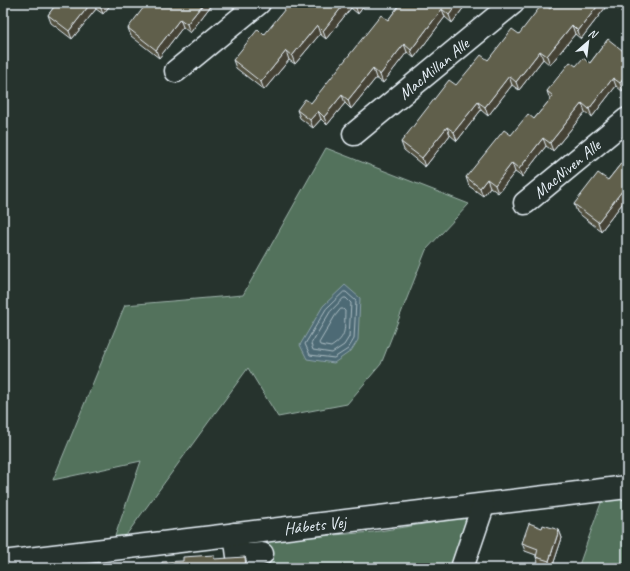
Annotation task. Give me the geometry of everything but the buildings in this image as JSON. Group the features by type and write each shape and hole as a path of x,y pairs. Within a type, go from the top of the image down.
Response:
{"street":[{"path":"176,71 259,3"},
{"name":"MacMillan Alle","path":"354,134 513,3"},
{"name":"MacNiven Alle","path":"525,203 627,119"},
{"name":"Håbets Vej","path":"3,562 407,513 483,506 627,487"},
{"path":"462,568 483,506"},
{"path":"235,534 238,556 262,554"}],"path":[{"path":"612,3 627,16"}],"green space":[{"path":"326,148 469,204 426,250 381,364 347,404 278,417 248,368 124,538 114,539 141,461 53,480 125,305 243,295"},
{"path":"627,497 627,568 578,568 602,500"},
{"path":"468,517 450,568 264,568 269,540 373,532"}],"water":[{"path":"345,285 360,298 358,340 351,351 334,363 307,359 300,345 323,306"}]}
